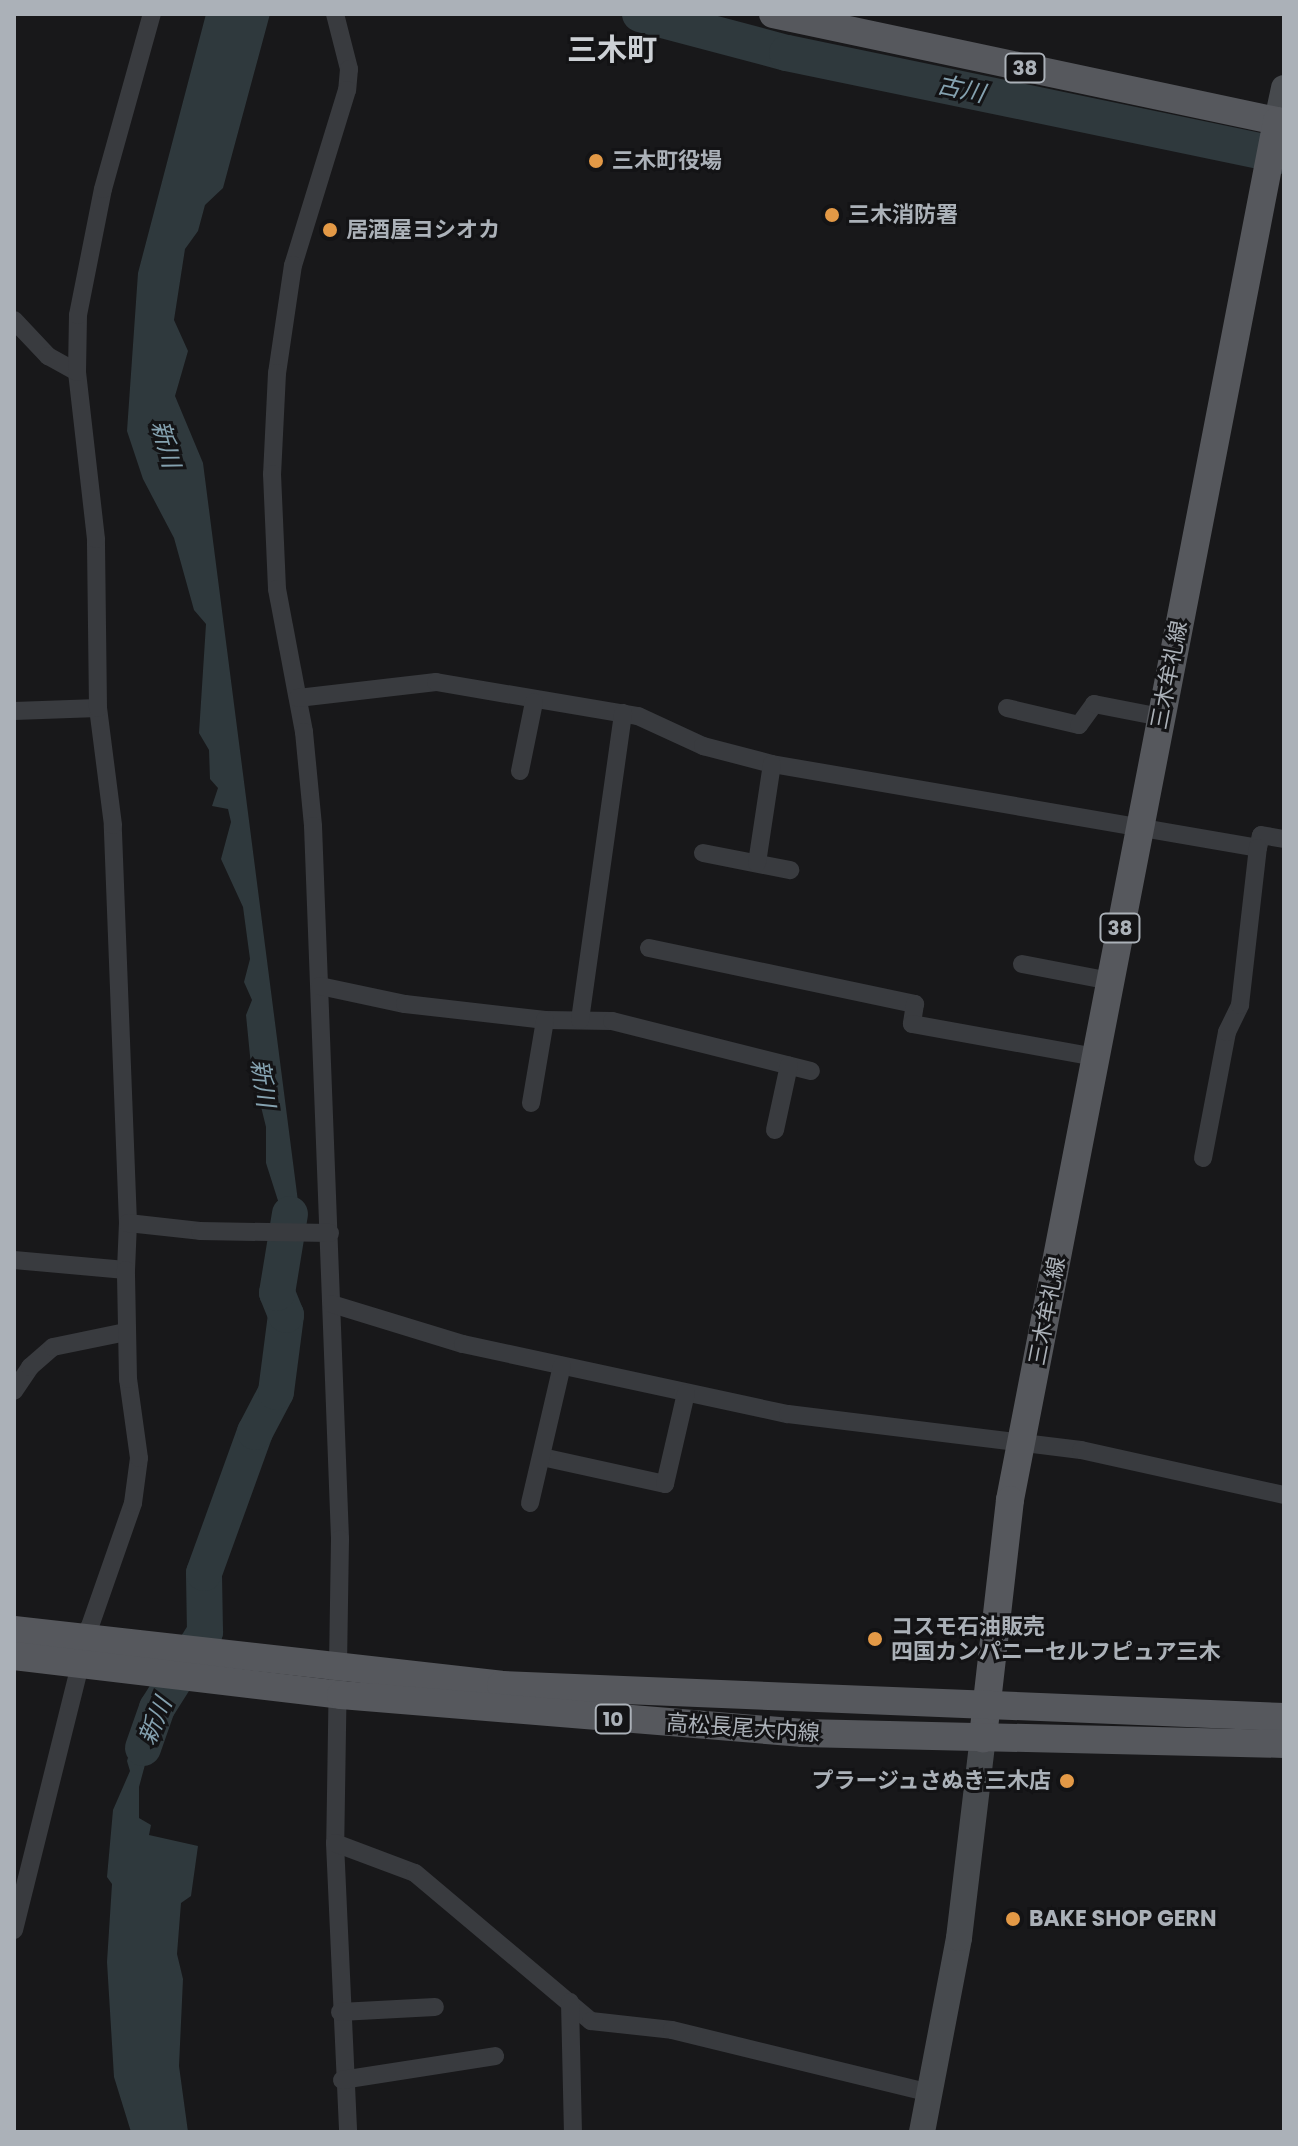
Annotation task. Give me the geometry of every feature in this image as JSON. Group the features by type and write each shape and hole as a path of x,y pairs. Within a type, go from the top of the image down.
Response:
{"main road":[{"name":"38","path":"773,14 1281,122"},
{"name":"三木牟礼線","path":"983,1738 1022,1441 1161,717 1281,122"},
{"name":"高松長尾大内線","path":"14,1630 83,1652 803,1733 1284,1744"},
{"name":"高松長尾大内線","path":"14,1656 83,1652"},
{"name":"高松長尾大内線","path":"341,1683 1284,1717"}],"street":[{"path":"14,1930 83,1652 133,1503 139,1458 126,1332 128,1223 113,825 98,708 96,539 77,372 78,315 103,189 152,14"},
{"path":"335,14 349,69 347,90 293,265 273,431 277,589 310,773 320,986 330,1233 341,1683 335,1843 342,2080 348,2132"},
{"path":"1281,122 1284,88"},
{"path":"14,320 48,356 77,372"},
{"path":"298,698 436,682 534,702 623,713 703,746 772,764 1140,825 1258,848"},
{"path":"520,771 534,702"},
{"path":"1007,708 1079,725 1094,704 1161,717"},
{"path":"14,711 98,708"},
{"path":"580,1020 623,713"},
{"path":"757,863 772,764"},
{"path":"1203,1158 1227,1032 1240,1005 1261,835 1284,839"},
{"path":"703,853 790,870"},
{"path":"649,948 915,1004 912,1024 1096,1057"},
{"path":"1022,964 1110,981"},
{"path":"320,986 405,1004 545,1020 612,1021 811,1071"},
{"path":"531,1103 545,1020"},
{"path":"775,1130 789,1065"},
{"path":"128,1223 200,1231 330,1233"},
{"path":"14,1260 126,1270"},
{"path":"332,1304 463,1344 788,1414 1022,1441 1284,1495"},
{"path":"14,1391 30,1367 53,1347 126,1332"},
{"path":"530,1503 562,1366"},
{"path":"542,1457 665,1484 686,1393"},
{"path":"922,2132 959,1938 983,1738"},
{"path":"335,1843 415,1873 591,2021 672,2030 930,2093"},
{"path":"570,2002 573,2132"},
{"path":"340,2012 435,2007"},
{"path":"342,2080 495,2056"}],"water":[{"path":"206,14 270,14 223,188 205,205 198,231 185,249 174,320 188,351 175,396 203,463 300,1217 295,1264 282,1263 280,1207 266,1163 266,1127 251,1066 246,1015 252,1000 244,982 250,959 243,907 221,859 231,822 228,809 212,806 218,788 210,779 209,750 199,733 206,624 194,610 174,538 143,479 127,431 138,273"},
{"path":"144,1703 169,1706 156,1724 139,1787 139,1818 151,1825 149,1835 198,1846 191,1896 181,1903 177,1954 183,1979 179,2066 188,2132 131,2132 114,2077 107,1962 112,1884 107,1877 113,1810 130,1771 127,1761"}],"waterway":[{"name":"古川","path":"640,14 787,53 1284,156"},
{"name":"新川","path":"143,1748 157,1708 205,1632 204,1573 255,1432 276,1392 286,1315 277,1293 290,1214"}],"place":[{"name":"三木町役場","path":"596,161"},
{"name":"三木消防署","path":"832,215"},
{"name":"居酒屋ヨシオカ","path":"330,230"},
{"name":"コスモ石油販売 四国カンパニーセルフピュア三木","path":"875,1639"},
{"name":"プラージュさぬき三木店","path":"1067,1781"},
{"name":"BAKE SHOP GERN","path":"1013,1919"}],"district":[{"name":"三木町","path":"612,50"}]}
